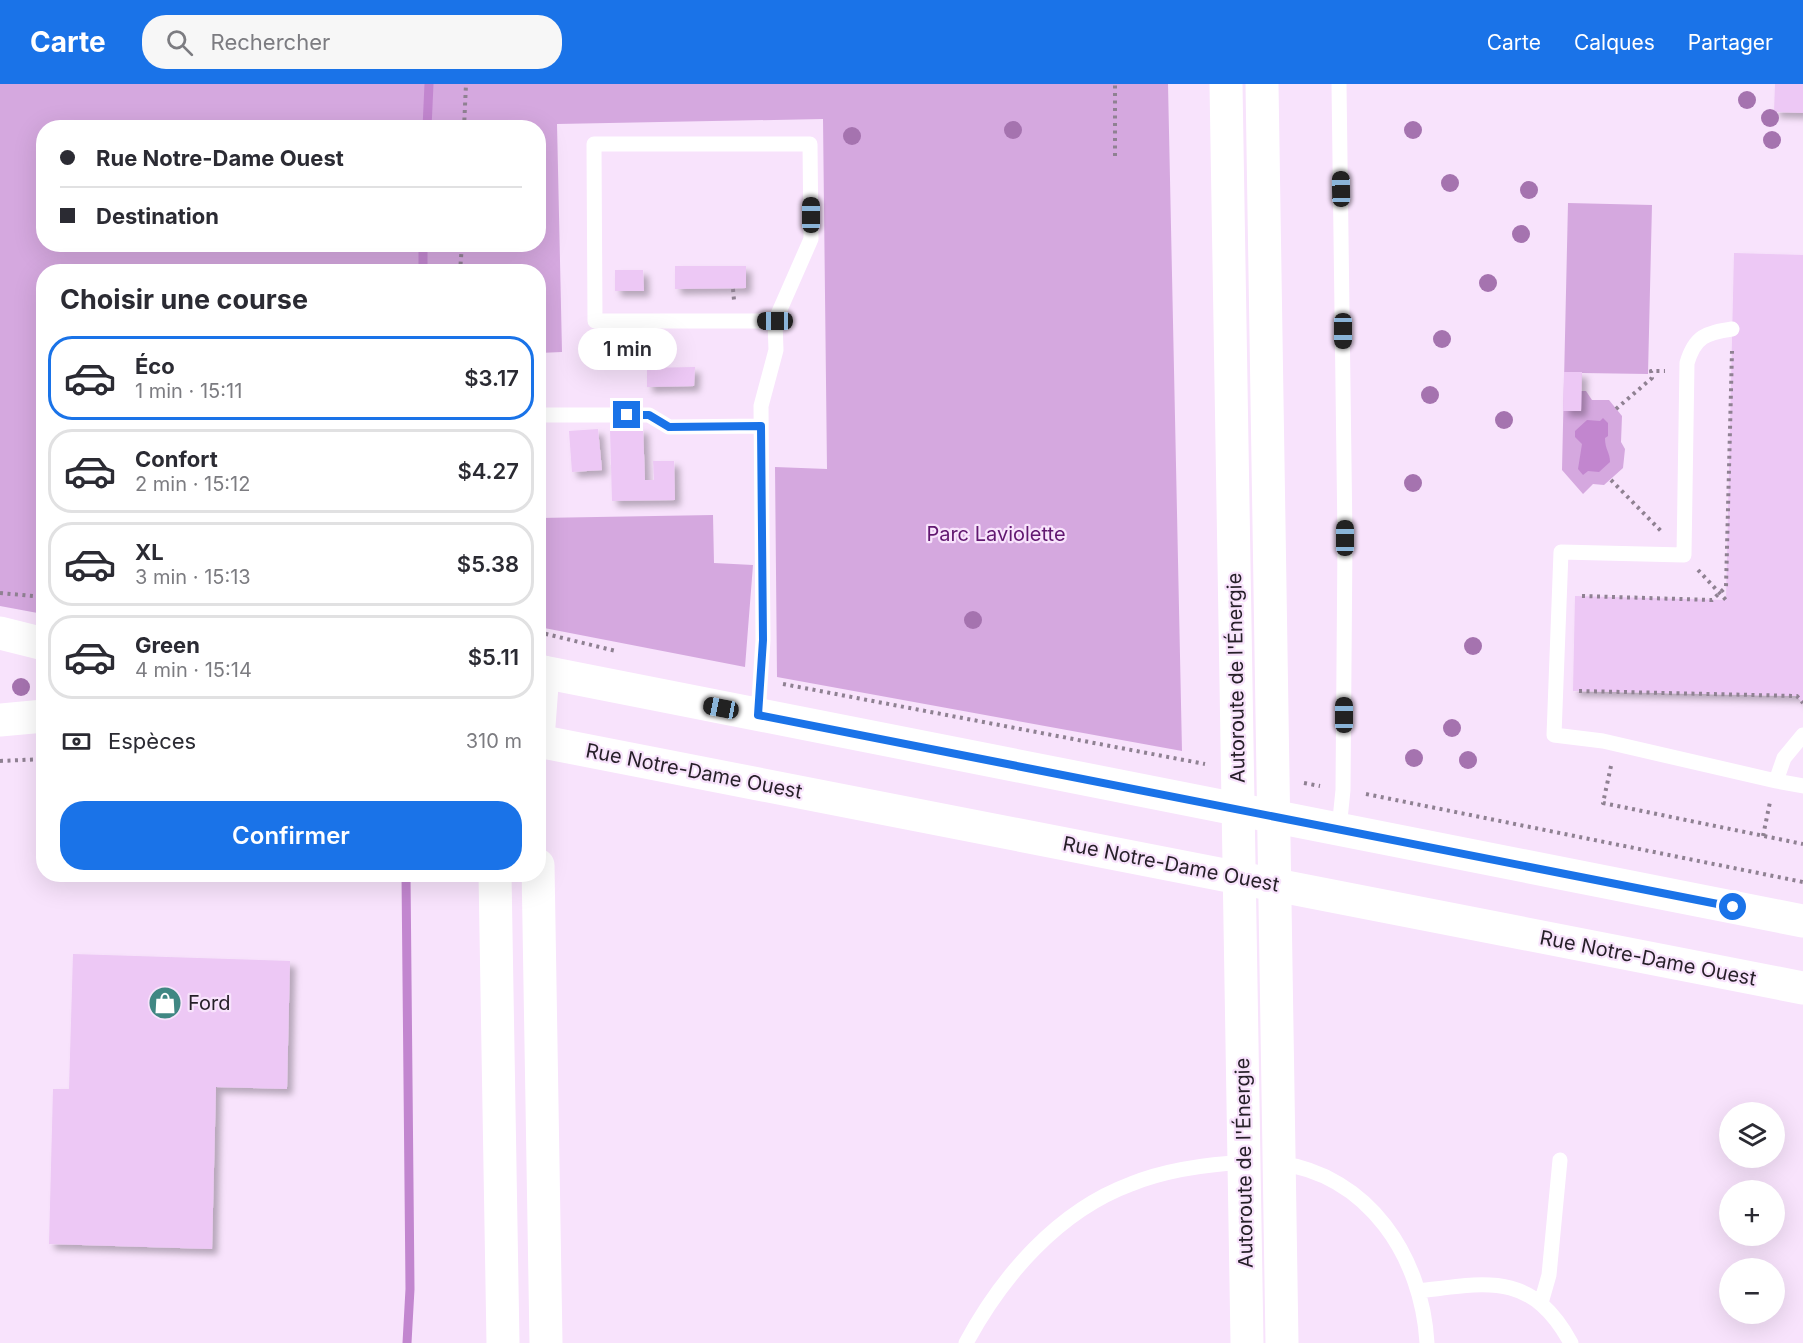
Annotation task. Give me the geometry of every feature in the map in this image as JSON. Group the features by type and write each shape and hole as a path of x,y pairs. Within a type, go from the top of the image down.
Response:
{"main road":[{"name":"Autoroute de l'Énergie","path":"1227,84 1247,1343"},
{"name":"Autoroute de l'Énergie","path":"1262,84 1282,1343"},
{"path":"0,633 36,644"},
{"path":"0,653 36,647"},
{"path":"546,673 1803,921"},
{"path":"0,720 36,717"},
{"name":"Rue Notre-Dame Ouest","path":"546,742 1803,988"},
{"path":"495,882 503,1343"},
{"path":"538,882 546,1343"}],"lane":[{"path":"1339,84 1345,526 1343,790 1340,830"},
{"path":"758,715 763,640 761,406 776,350 775,321 811,239 810,144 594,144 595,321 775,321"},
{"path":"1732,329 1714,332 1701,338 1692,349 1687,363 1684,555 1561,552 1554,735 1615,744 1803,786"},
{"path":"546,415 649,415 669,427 761,426"},
{"path":"1776,781 1784,758 1803,735"},
{"path":"1540,1303 1549,1275 1560,1160"},
{"path":"966,1343 988,1305 1011,1275 1050,1235 1079,1212 1112,1192 1169,1172 1212,1164 1248,1162 1280,1163 1306,1168 1330,1179 1364,1204 1393,1236 1408,1262 1419,1291 1426,1323 1427,1343"},
{"path":"1419,1291 1476,1284 1498,1285 1522,1292 1540,1303 1556,1319 1571,1343"}],"path":[{"path":"465,120 466,84"},
{"path":"1115,156 1116,84"},
{"path":"1616,409 1652,378 1651,371 1668,371"},
{"path":"1611,480 1636,506"},
{"path":"1703,575 1726,600"},
{"path":"0,592 36,596"},
{"path":"546,633 568,637 619,652"},
{"path":"778,683 1206,764"},
{"path":"1573,691 1797,696 1803,703"},
{"path":"1615,744 1603,803 1803,844"},
{"path":"0,761 36,759"},
{"path":"1762,836 1776,781"},
{"path":"1300,782 1323,786"},
{"path":"1367,795 1803,882"}],"green space":[{"name":"Parc Laviolette","path":"0,84 1168,84 1182,751 777,677 775,467 827,469 823,119 557,124 562,352 546,353 546,264 36,264 36,613 0,606"},
{"path":"1568,203 1652,205 1648,374 1582,373 1581,391 1586,391 1592,400 1609,400 1622,416 1621,442 1625,449 1623,468 1604,485 1593,484 1583,494 1562,470"},
{"path":"713,515 714,563 753,565 745,667 546,628 546,518"}],"shaded area":[{"path":"1603,418 1608,423 1608,436 1605,438 1610,462 1599,472 1588,471 1583,475 1578,469 1582,444 1575,437 1575,431 1587,420 1600,421"}],"building":[{"path":"1775,84 1803,84 1803,113 1774,112"},
{"path":"1734,253 1803,255 1803,703 1797,696 1573,691 1575,596 1726,600"},
{"path":"675,266 746,266 746,288 675,289"},
{"path":"615,270 643,270 644,291 615,291"},
{"path":"695,367 694,386 647,387 647,368"},
{"path":"1564,372 1582,372 1581,411 1563,411"},
{"path":"643,428 645,480 654,480 653,461 674,461 675,500 612,501 610,429"},
{"path":"598,429 602,470 572,472 569,431"},
{"path":"73,954 290,961 287,1089 216,1087 212,1249 49,1244 53,1089 69,1089"}],"waterway":[{"path":"427,120 429,84"},
{"path":"423,252 423,264"},
{"path":"406,882 410,1289 407,1343"}],"place":[{"name":"Ford","path":"165,1003"}],"route":[{"path":"627,415 649,415 669,427 761,426 763,640 758,715 1733,907"}]}
